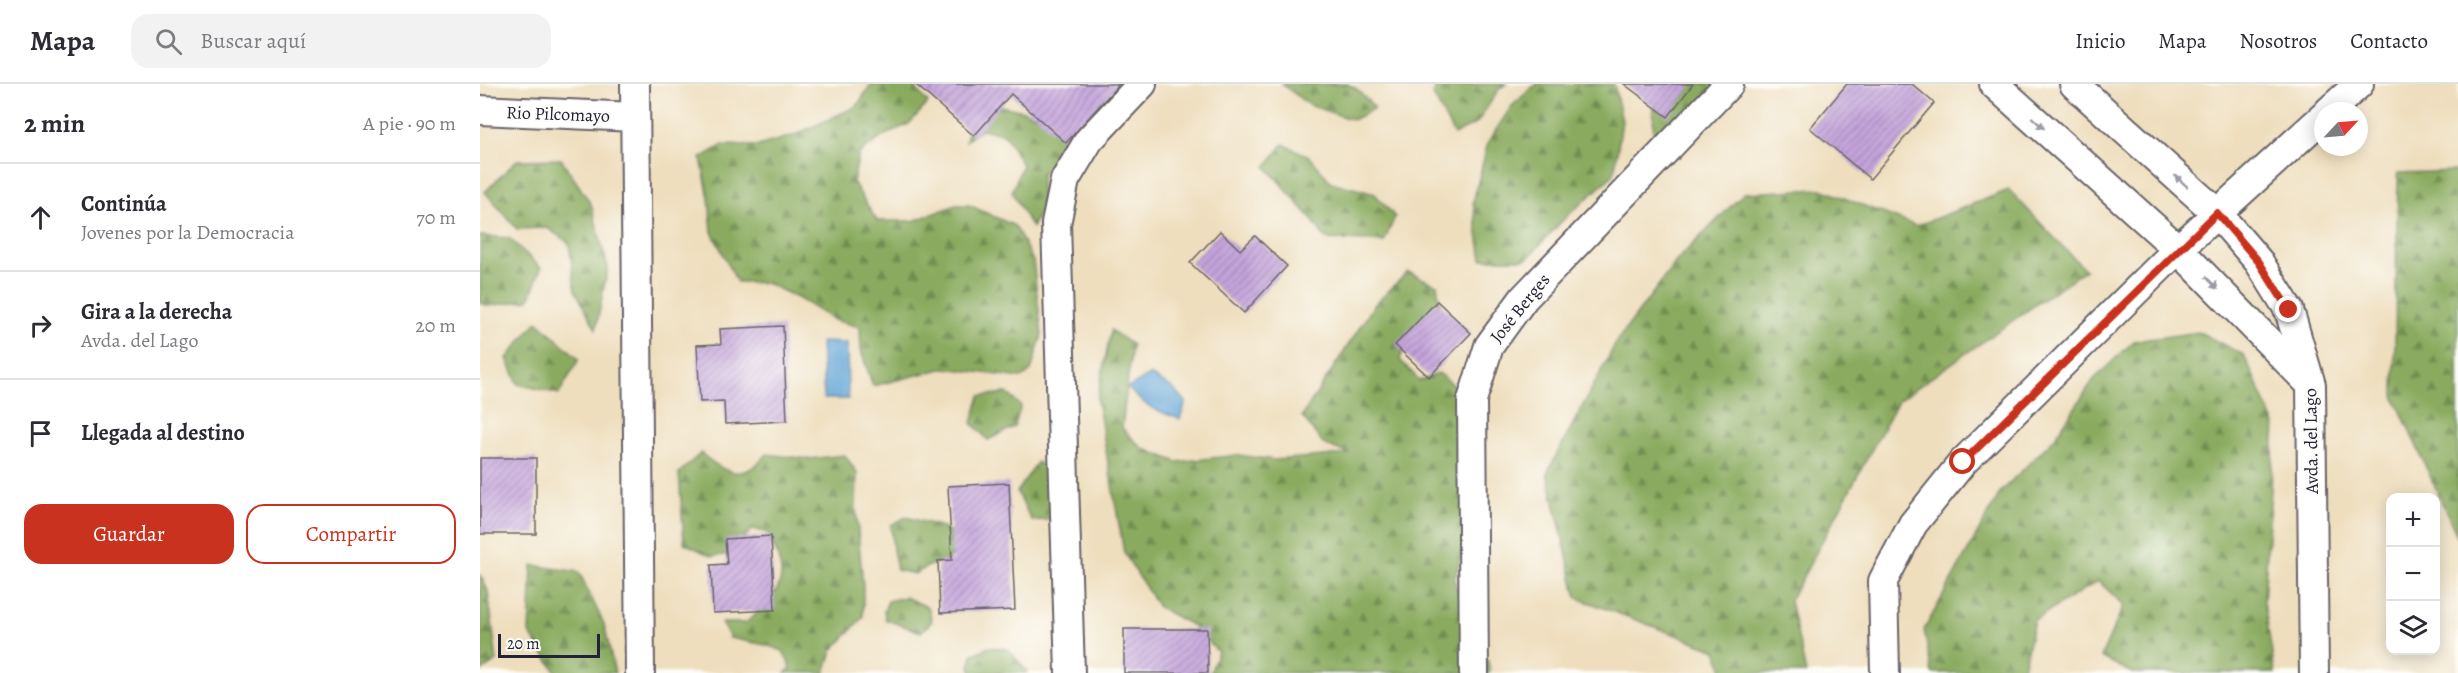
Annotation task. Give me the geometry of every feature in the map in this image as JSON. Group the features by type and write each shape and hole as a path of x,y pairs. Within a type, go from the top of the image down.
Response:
{"street":[{"path":"635,84 640,673"},
{"path":"1070,673 1056,224 1065,180 1089,140 1142,84"},
{"name":"José Berges","path":"1473,673 1472,400 1489,346 1524,298 1729,84"},
{"path":"1994,84 2178,249 2311,385"},
{"name":"Avda. del Lago","path":"2074,84 2217,213 2259,262 2289,310 2311,385 2314,673"},
{"path":"2339,102 2359,84"},
{"name":"Rio Pilcomayo","path":"480,110 635,117"},
{"path":"1885,673 1883,581 1913,524 1963,462 2178,249 2314,125"}],"green space":[{"path":"871,84 912,84 928,103 909,124 885,135 859,154 853,182 877,221 913,221 956,205 969,205 1015,226 1033,261 1042,335 1031,371 1022,378 945,368 873,386 861,351 860,327 834,320 796,297 766,283 737,282 712,232 709,198 701,158 723,145 758,146 795,135 857,106"},
{"path":"1282,84 1348,84 1357,89 1375,108 1353,120 1309,105"},
{"path":"1437,84 1506,84 1499,89 1477,123 1454,135 1433,95"},
{"path":"1536,84 1614,84 1622,121 1614,174 1564,219 1527,259 1482,259 1473,202 1488,142 1511,107"},
{"path":"1654,84 1729,84 1692,122 1653,142"},
{"path":"1001,106 1024,111 1056,124 1067,148 1041,174 1042,206 1032,228 1012,192 1022,165 1005,135 982,129 966,141 969,126"},
{"path":"1283,144 1309,156 1331,182 1375,194 1395,217 1384,242 1326,239 1266,167"},
{"path":"561,159 591,204 608,268 596,329 575,290 569,243 547,228 517,229 485,192 517,160"},
{"path":"2458,171 2458,538 2440,498 2440,493 2438,493 2394,396 2398,173"},
{"path":"1821,189 1916,226 2009,190 2085,270 1898,401 1790,601 1806,673 1724,673 1716,650 1577,598 1547,473 1617,341 1678,259 1744,193"},
{"path":"480,236 509,238 541,268 529,300 488,306 480,303"},
{"path":"1408,272 1437,285 1444,328 1433,331 1417,322 1408,334 1400,360 1420,381 1439,373 1460,390 1458,449 1473,518 1454,580 1488,662 1490,673 1210,673 1218,652 1195,627 1158,607 1124,553 1097,400 1111,330 1132,345 1122,428 1142,448 1177,462 1238,455 1274,460 1349,454 1323,444 1302,416 1375,304"},
{"path":"537,321 579,359 559,394 518,384 507,358"},
{"path":"2199,332 2244,355 2275,425 2264,601 2275,673 2132,673 2101,657 2124,605 2098,581 2034,620 2022,673 1932,673 1924,630 2001,491 2054,439 2094,379 2134,341"},
{"path":"1007,393 1021,406 1014,427 988,440 972,423 980,396"},
{"path":"701,453 710,461 735,472 750,469 767,454 809,459 845,455 857,473 856,509 863,585 863,617 832,651 825,673 785,673 791,668 783,651 730,638 722,623 746,623 776,591 781,573 768,533 753,529 725,555 711,556 684,543 679,473"},
{"path":"1037,462 1054,480 1056,487 1055,519 1032,521 1017,492"},
{"path":"906,517 939,526 965,541 947,560 932,564 915,574 897,570 891,525"},
{"path":"532,565 579,572 604,624 615,673 557,673 529,633"},
{"path":"480,573 488,591 497,661 480,672"},
{"path":"905,597 928,607 932,621 921,632 886,620 884,611 888,601"},
{"path":"988,647 1008,649 1027,671 1026,673 972,673 970,665 972,655"}],"water":[{"path":"821,342 847,343 848,399 824,399"},
{"path":"1150,375 1171,387 1186,402 1180,419 1152,408 1128,388"}],"building":[{"path":"915,84 1119,84 1066,143 1011,94 974,136"},
{"path":"1624,84 1693,84 1668,117"},
{"path":"1847,84 1912,84 1934,103 1870,179 1810,128"},
{"path":"1220,231 1240,250 1255,236 1287,266 1244,313 1190,263"},
{"path":"1437,301 1471,333 1429,377 1395,345"},
{"path":"783,326 787,421 725,424 724,401 700,402 697,345 721,344 720,329"},
{"path":"480,458 536,458 536,534 480,534"},
{"path":"1009,483 1015,610 940,613 938,561 952,560 948,486"},
{"path":"771,536 775,610 713,613 711,565 727,564 725,539"},
{"path":"1124,629 1207,629 1208,673 1124,673"}],"route":[{"path":"1963,462 2217,213 2259,262 2289,310"}]}
